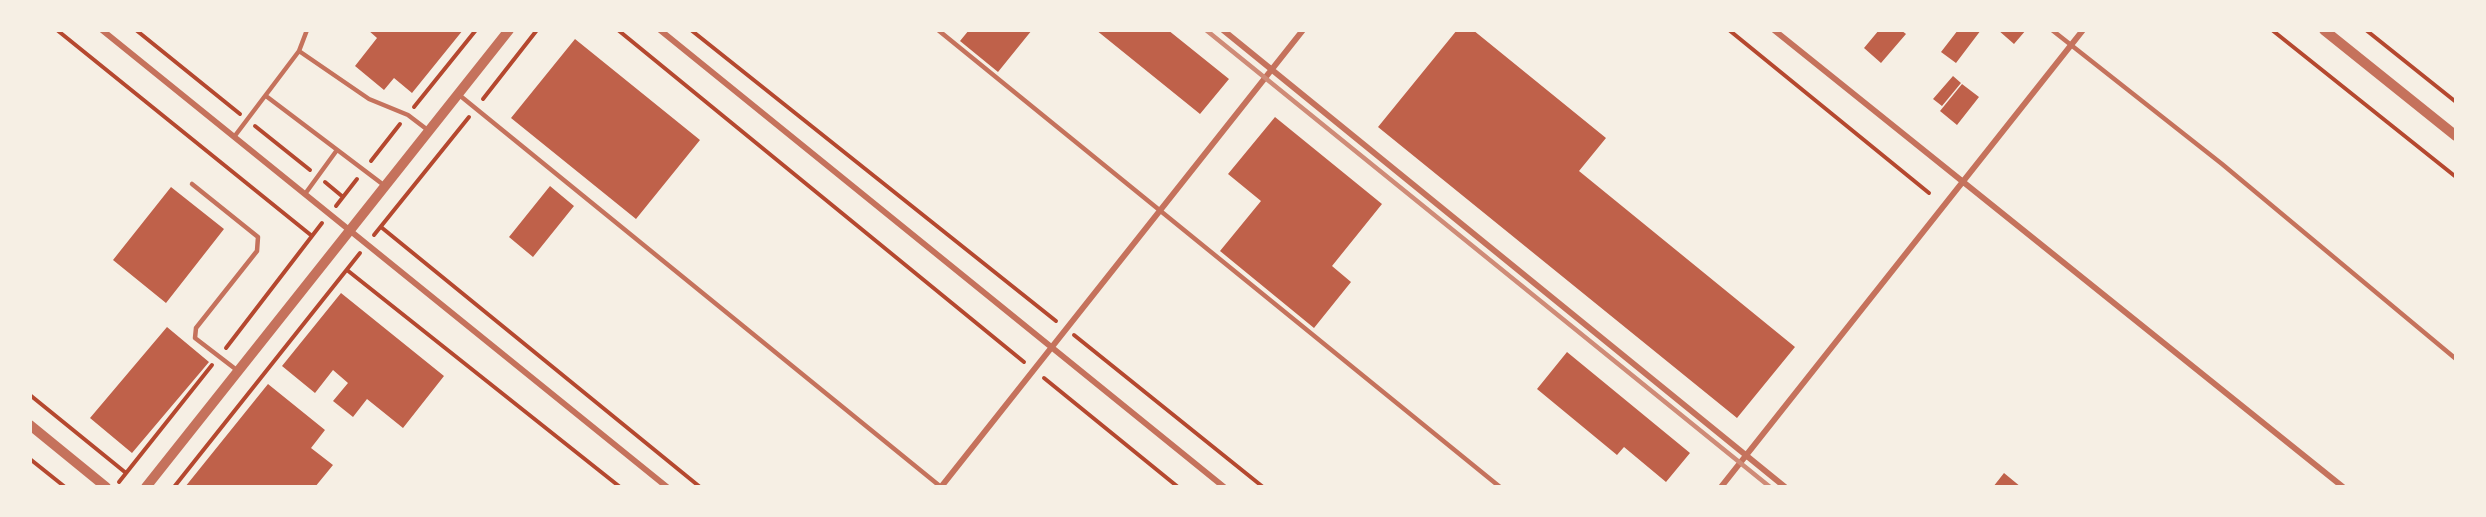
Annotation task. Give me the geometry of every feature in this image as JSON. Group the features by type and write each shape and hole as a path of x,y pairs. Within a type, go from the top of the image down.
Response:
{"street":[{"path":"102,30 667,487"},
{"path":"146,487 509,30"},
{"path":"660,30 1224,487"},
{"path":"1223,30 1785,487"},
{"path":"941,487 1303,30"},
{"path":"1774,30 2343,487"},
{"path":"1721,487 2083,30"},
{"path":"2324,30 2456,136"},
{"path":"30,425 106,487"}],"lane":[{"path":"234,138 299,51 307,30"},
{"path":"938,30 1500,487"},
{"path":"2052,30 2223,164 2456,359"},
{"path":"299,51 369,99 408,115 429,131"},
{"path":"458,94 941,487"},
{"path":"266,96 385,186"},
{"path":"305,194 337,150"},
{"path":"192,184 258,237 257,251 196,328 195,338 238,371"}],"path":[{"path":"57,30 312,237"},
{"path":"115,487 476,30"},
{"path":"174,487 537,30"},
{"path":"618,30 1178,487"},
{"path":"691,30 1263,487"},
{"path":"1729,30 1929,193"},
{"path":"2272,30 2456,177"},
{"path":"2366,30 2456,102"},
{"path":"381,227 700,487"},
{"path":"347,270 620,487"},
{"path":"30,395 126,473"},
{"path":"30,459 64,487"}],"building":[{"path":"368,30 463,30 412,93 394,78 384,90 355,66 377,38"},
{"path":"969,30 1032,30 998,72 960,41"},
{"path":"1096,30 1168,30 1229,79 1200,114"},
{"path":"1457,30 1473,30 1606,138 1579,171 1795,347 1737,418 1378,127"},
{"path":"1879,30 1901,30 1906,34 1881,63 1864,48"},
{"path":"1958,30 1981,30 1956,63 1941,52"},
{"path":"1998,30 2026,30 2014,44"},
{"path":"575,39 700,140 636,219 511,118"},
{"path":"1953,76 1961,83 1942,106 1933,99"},
{"path":"1962,84 1979,97 1957,125 1940,111"},
{"path":"1275,117 1382,204 1332,266 1351,282 1314,328 1220,251 1261,201 1228,174"},
{"path":"550,186 574,206 533,257 509,237"},
{"path":"171,187 224,229 166,303 113,260"},
{"path":"341,293 444,376 403,428 367,399 353,417 333,401 348,383 333,370 315,393 282,366"},
{"path":"167,327 209,362 132,453 90,418"},
{"path":"1567,352 1690,453 1666,482 1624,447 1617,455 1537,389"},
{"path":"268,384 325,430 311,448 333,465 315,487 185,487"},
{"path":"2004,473 2021,487 1993,487"}],"railway":[{"path":"1206,30 1770,487"}]}
